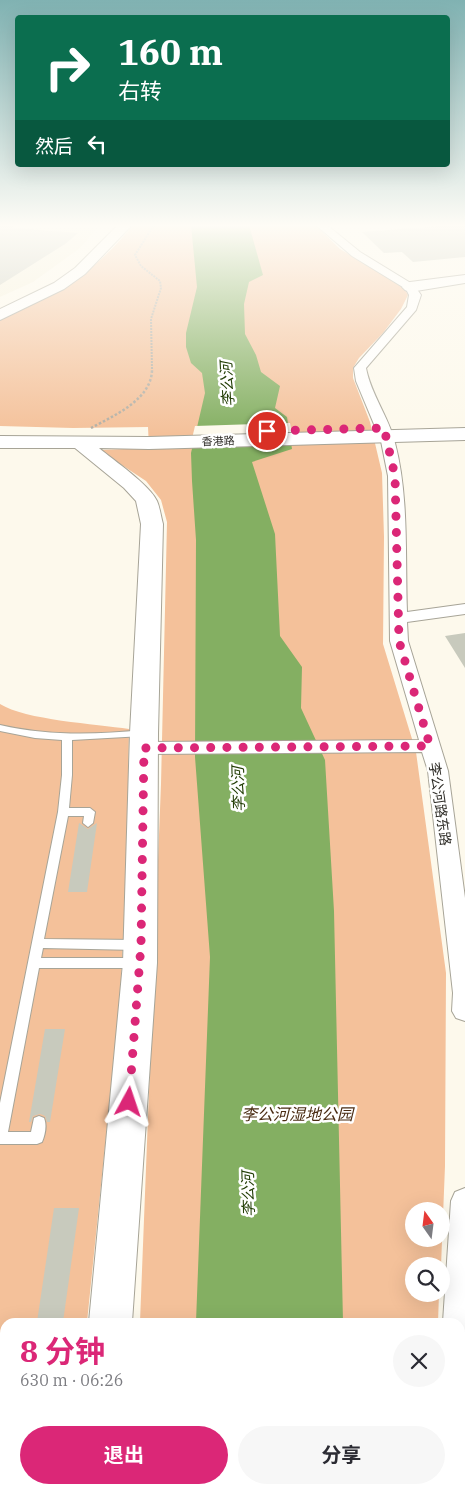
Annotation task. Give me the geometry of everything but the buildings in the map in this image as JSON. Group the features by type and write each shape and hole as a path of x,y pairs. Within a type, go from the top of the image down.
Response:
{"street":[{"path":"0,315 41,295"},
{"name":"李公河路东路","path":"414,295 412,308 360,368 362,381 384,432 395,476 399,641 438,770 465,1011"},
{"name":"香港路","path":"384,432 465,427"},
{"name":"香港路","path":"0,442 384,432 465,434"},
{"name":"香港路","path":"0,435 78,439"},
{"path":"78,439 131,484 146,500 152,524 144,741 140,954 110,1318"},
{"path":"398,618 465,609"},
{"path":"144,741 184,748 430,746"},
{"path":"459,1318 465,1201"}],"lane":[{"path":"0,728 44,737 144,741"},
{"path":"39,1122 37,1138 0,1138 68,778 67,738"},
{"path":"62,812 90,812 88,823"},
{"path":"38,943 140,954"},
{"path":"34,963 140,954"}],"path":[{"path":"78,439 122,410 140,396 150,384 152,372 151,319 159,295"}],"green space":[{"name":"李公河湿地公园","path":"50,295 408,295 401,309 383,333 359,358 353,368 353,378 370,422 382,473 384,537 383,644 416,752 446,973 444,1202 405,1202 405,1248 442,1248 441,1257 405,1257 405,1302 439,1302 438,1318 140,1318 161,784 167,522 161,500 146,481 99,450 149,448 148,427 73,428 0,426 0,319"},
{"path":"0,704 43,718 129,729 127,867 120,1000 87,1318 0,1318"}],"water":[{"name":"李公河","path":"195,295 246,295 244,304 245,334 256,355 261,372 280,386 275,408 287,417 292,449 252,462 275,534 280,636 302,667 301,708 325,760 334,911 343,1318 196,1318 210,957 195,757 196,540 191,453 205,393 202,373 191,363 186,347 186,333"}],"pier":[{"path":"290,423 294,444 190,447 195,426"}],"route":[{"path":"129,1102 141,945 144,748 430,746 399,641 395,476 384,428 267,431"}]}
